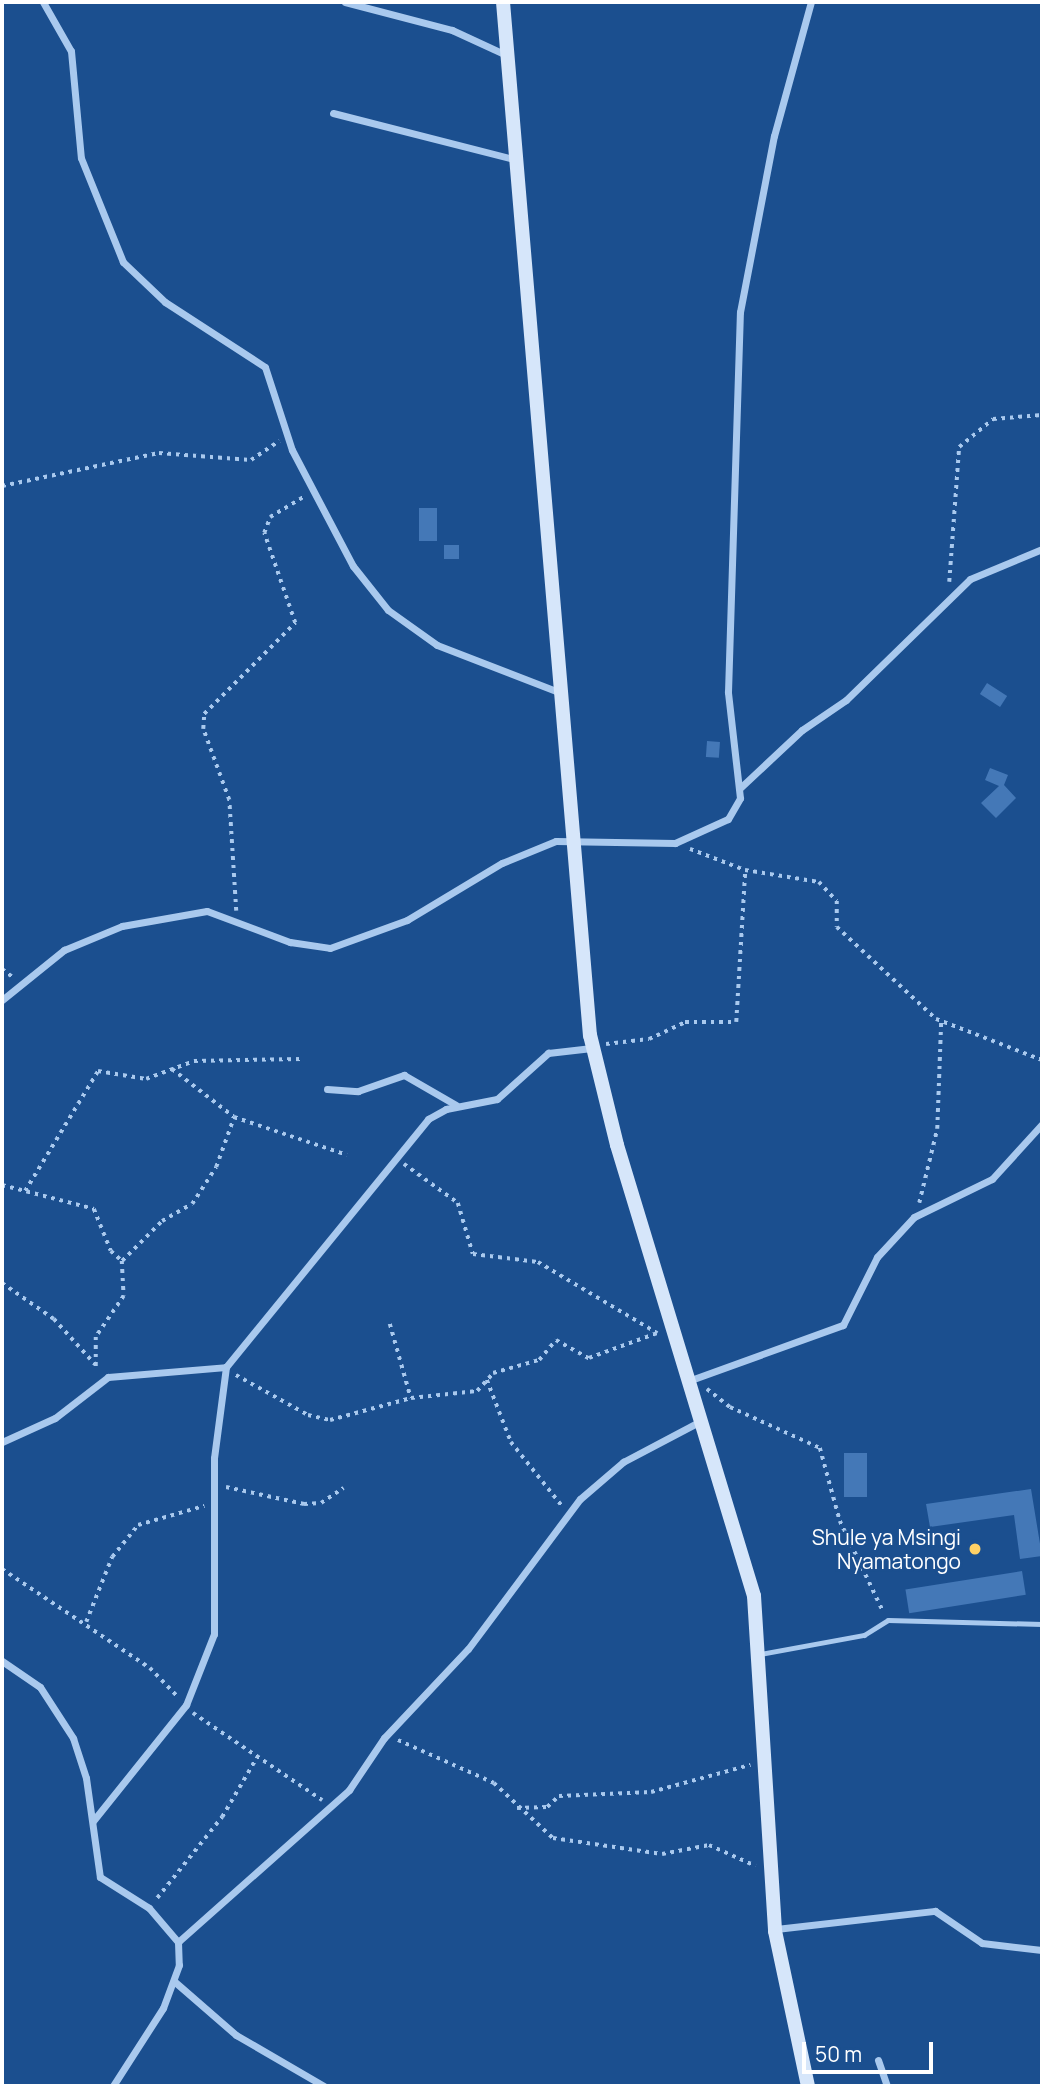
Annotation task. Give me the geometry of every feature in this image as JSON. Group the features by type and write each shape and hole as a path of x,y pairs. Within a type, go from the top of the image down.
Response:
{"street":[{"path":"43,2 71,51 81,158 123,262 165,302 265,368 286,435 314,492 353,566 388,610 437,645 559,692"},
{"path":"345,2 452,30 506,55"},
{"path":"503,2 559,692 592,1048 671,1328 690,1378 699,1422 743,1546 760,1654 775,1931 808,2086"},
{"path":"2,1000 18,981 88,937 122,926 206,911 236,917 290,942 340,946 407,920 509,860 572,841 675,843 722,824 736,808 740,788 728,692 740,312 776,125 811,2"},
{"path":"333,113 514,159"},
{"path":"740,788 802,730 846,700 970,579 1042,549"},
{"path":"93,1821 186,1705 214,1634 214,1484 226,1367 399,1161 428,1119 459,1106 497,1099 548,1053 592,1048"},
{"path":"327,1089 358,1091 408,1075 459,1106"},
{"path":"690,1378 843,1325 877,1257 917,1214 992,1179 1042,1125"},
{"path":"2,1442 55,1418 95,1384 226,1367"},
{"path":"113,2086 175,1982 178,1942 294,1834 332,1807 379,1745 468,1649 568,1514 624,1462 699,1422"},
{"path":"2,1661 17,1666 58,1707 86,1778 93,1821 93,1864 100,1877 149,1908 178,1942"},
{"path":"775,1931 813,1920 935,1911 982,1943 1042,1950"},
{"path":"175,1982 236,2035 324,2086"},
{"path":"878,2060 887,2086"}],"lane":[{"path":"760,1654 864,1635 888,1620 1042,1624"}],"path":[{"path":"948,601 949,523 961,478 957,450 993,419 1042,415"},
{"path":"2,486 159,453 251,460 286,435"},
{"path":"236,917 229,800 203,729 204,715 295,624 264,533 270,517 314,492"},
{"path":"675,843 745,870 828,888 837,901 837,927 941,1022 992,1036 1042,1060"},
{"path":"592,1048 649,1040 685,1022 736,1022 745,870"},
{"path":"2,969 18,981"},
{"path":"917,1214 937,1129 941,1022"},
{"path":"25,1191 98,1071 146,1079 194,1061 303,1059"},
{"path":"172,1069 234,1117 347,1154"},
{"path":"122,1261 162,1221 192,1204 216,1167 234,1117"},
{"path":"399,1161 458,1203 473,1254 538,1262 657,1334"},
{"path":"2,1185 94,1209 122,1261 124,1296 100,1327 95,1384"},
{"path":"2,1283 54,1319 97,1366"},
{"path":"390,1324 411,1398"},
{"path":"226,1367 318,1419 411,1398 470,1393 487,1380 539,1360 556,1340 589,1358 671,1328"},
{"path":"690,1378 730,1407 820,1448 839,1521 888,1620"},
{"path":"487,1380 511,1442 568,1514"},
{"path":"214,1484 304,1504 321,1503 343,1488"},
{"path":"86,1622 112,1557 138,1525 214,1499"},
{"path":"2,1569 86,1622 150,1668 203,1724 332,1807"},
{"path":"379,1745 410,1742 494,1783 517,1808 553,1838 662,1854 719,1847 771,1875"},
{"path":"149,1908 222,1817 257,1757"},
{"path":"517,1808 547,1807 559,1796 652,1792 729,1768 768,1766"}],"building":[{"path":"419,508 437,508 437,541 419,541"},
{"path":"444,545 459,545 459,559 444,559"},
{"path":"987,683 1007,696 1000,707 980,694"},
{"path":"707,741 720,742 719,758 706,757"},
{"path":"990,768 1008,775 1004,785 1016,798 996,818 981,803 999,786 985,780"},
{"path":"844,1453 867,1453 867,1497 844,1497"},
{"path":"1031,1489 1042,1556 1020,1559 1014,1515 930,1527 926,1504"},
{"path":"1022,1571 1026,1595 909,1613 905,1589"}],"place":[{"name":"Shule ya Msingi Nyamatongo","path":"975,1549"}]}
